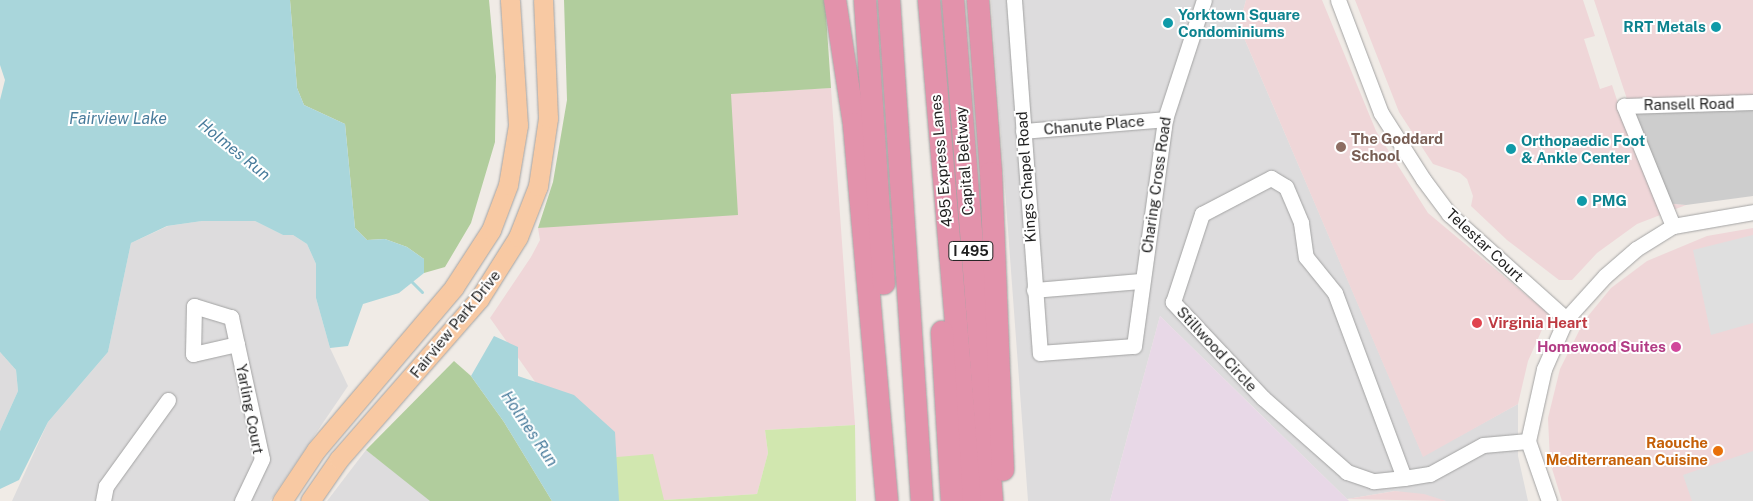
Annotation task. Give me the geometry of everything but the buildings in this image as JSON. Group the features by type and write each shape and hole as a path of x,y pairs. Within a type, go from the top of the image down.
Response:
{"highway":[{"path":"835,0 854,124 887,501"},
{"path":"866,0 901,501"},
{"path":"889,0 922,501"},
{"name":"495 Express Lanes","path":"929,0 937,118 971,501"},
{"name":"Capital Beltway","path":"953,0 992,501"},
{"path":"978,0 991,173 1003,501"},
{"path":"937,118 943,374 952,501"},
{"path":"900,170 940,501"}],"main road":[{"name":"Fairview Park Drive","path":"282,501 316,450 454,287 491,230 508,185 518,125 510,0"},
{"name":"Fairview Park Drive","path":"310,501 339,459 479,299 518,237 538,186 547,126 549,86 543,0"}],"street":[{"name":"Kings Chapel Road","path":"1014,0 1022,130 1040,353"},
{"name":"Charing Cross Road","path":"1040,353 1134,346 1165,118 1204,0"},
{"name":"Telestar Court","path":"1338,0 1381,113 1422,179 1449,214 1566,319"},
{"name":"Ransell Road","path":"1673,226 1624,106 1753,102"},
{"name":"Chanute Place","path":"1022,130 1165,118"},
{"name":"Stillwood Circle","path":"1404,478 1334,292 1306,257 1301,223 1286,187 1271,178 1202,214 1173,302 1263,398 1347,472 1373,481 1404,478 1430,474 1482,446 1528,442"},
{"path":"1549,501 1528,442 1544,369 1566,319 1611,270 1636,249 1673,226 1753,212"},
{"path":"1034,290 1142,281"},
{"name":"Yarling Court","path":"237,344 262,459 242,501"},
{"path":"103,501 106,486 168,400"}],"shaded area":[{"path":"991,0 1246,0 1239,26 1423,456 1518,404 1518,456 1528,501 1446,501 1395,491 1347,499 1160,316 1110,501 1028,501"},
{"path":"1246,0 1322,0 1376,131 1428,213 1549,314 1528,361 1518,404 1423,457 1239,26"},
{"path":"1355,0 1583,0 1595,36 1584,39 1600,89 1612,85 1633,148 1664,203 1686,205 1637,224 1597,253 1572,280 1559,280 1507,240 1471,206 1473,196 1467,179 1460,173 1433,164 1399,112"},
{"path":"1594,0 1753,0 1753,96 1627,99"},
{"path":"831,88 855,425 765,430 768,453 757,494 664,500 596,468 490,318 531,257 540,240 538,228 558,225 731,93"},
{"path":"1753,106 1753,196 1686,205 1664,203 1630,108"},
{"path":"202,221 255,221 283,235 293,235 307,244 316,264 316,298 330,348 348,386 270,501 12,501 48,422 108,352 131,243 168,226"},
{"path":"1753,228 1753,501 1562,501 1550,462 1548,418 1560,369 1584,321 1611,288 1647,261 1707,236"},
{"path":"1753,235 1753,323 1711,335 1693,250"},
{"path":"1160,316 1349,501 1110,501"},
{"path":"0,352 16,370 18,391 0,431"},
{"path":"366,450 434,501 327,501"},
{"path":"1753,451 1753,501 1692,501 1683,475"},
{"path":"1395,491 1424,494 1446,501 1347,499"}],"green space":[{"path":"290,0 489,0 496,76 495,142 471,223 445,267 424,273 424,259 407,247 385,239 367,240 355,228 345,124 304,105 297,88"},
{"path":"564,0 825,0 831,88 731,94 738,215 538,228 553,182 567,100"},
{"path":"454,361 471,376 504,422 552,501 430,501 366,450"},
{"path":"855,425 856,501 618,501 596,468 617,457 653,454 664,500 757,494 768,453 765,430"}],"water":[{"name":"Fairview Lake","path":"0,0 290,0 297,88 304,105 345,124 355,228 367,240 385,239 407,247 424,259 424,273 399,293 363,304 348,346 330,348 316,298 316,264 307,244 293,235 283,235 255,221 202,221 167,226 131,243 108,352 48,422 19,480 0,489 0,431 18,391 16,370 0,352 0,100 5,80 0,65"},
{"path":"494,336 518,347 518,376 574,395 615,432 619,501 552,501 504,422 471,376"}],"waterway":[{"name":"Holmes Run","path":"410,280 422,292"}],"place":[{"name":"Yorktown Square Condominiums","path":"1168,23"},
{"name":"RRT Metals","path":"1716,27"},
{"name":"The Goddard School","path":"1341,147"},
{"name":"Orthopaedic Foot & Ankle Center","path":"1511,149"},
{"name":"PMG","path":"1582,201"},
{"name":"Virginia Heart","path":"1477,323"},
{"name":"Homewood Suites","path":"1676,347"},
{"name":"Raouche Mediterranean Cuisine","path":"1718,451"}]}
